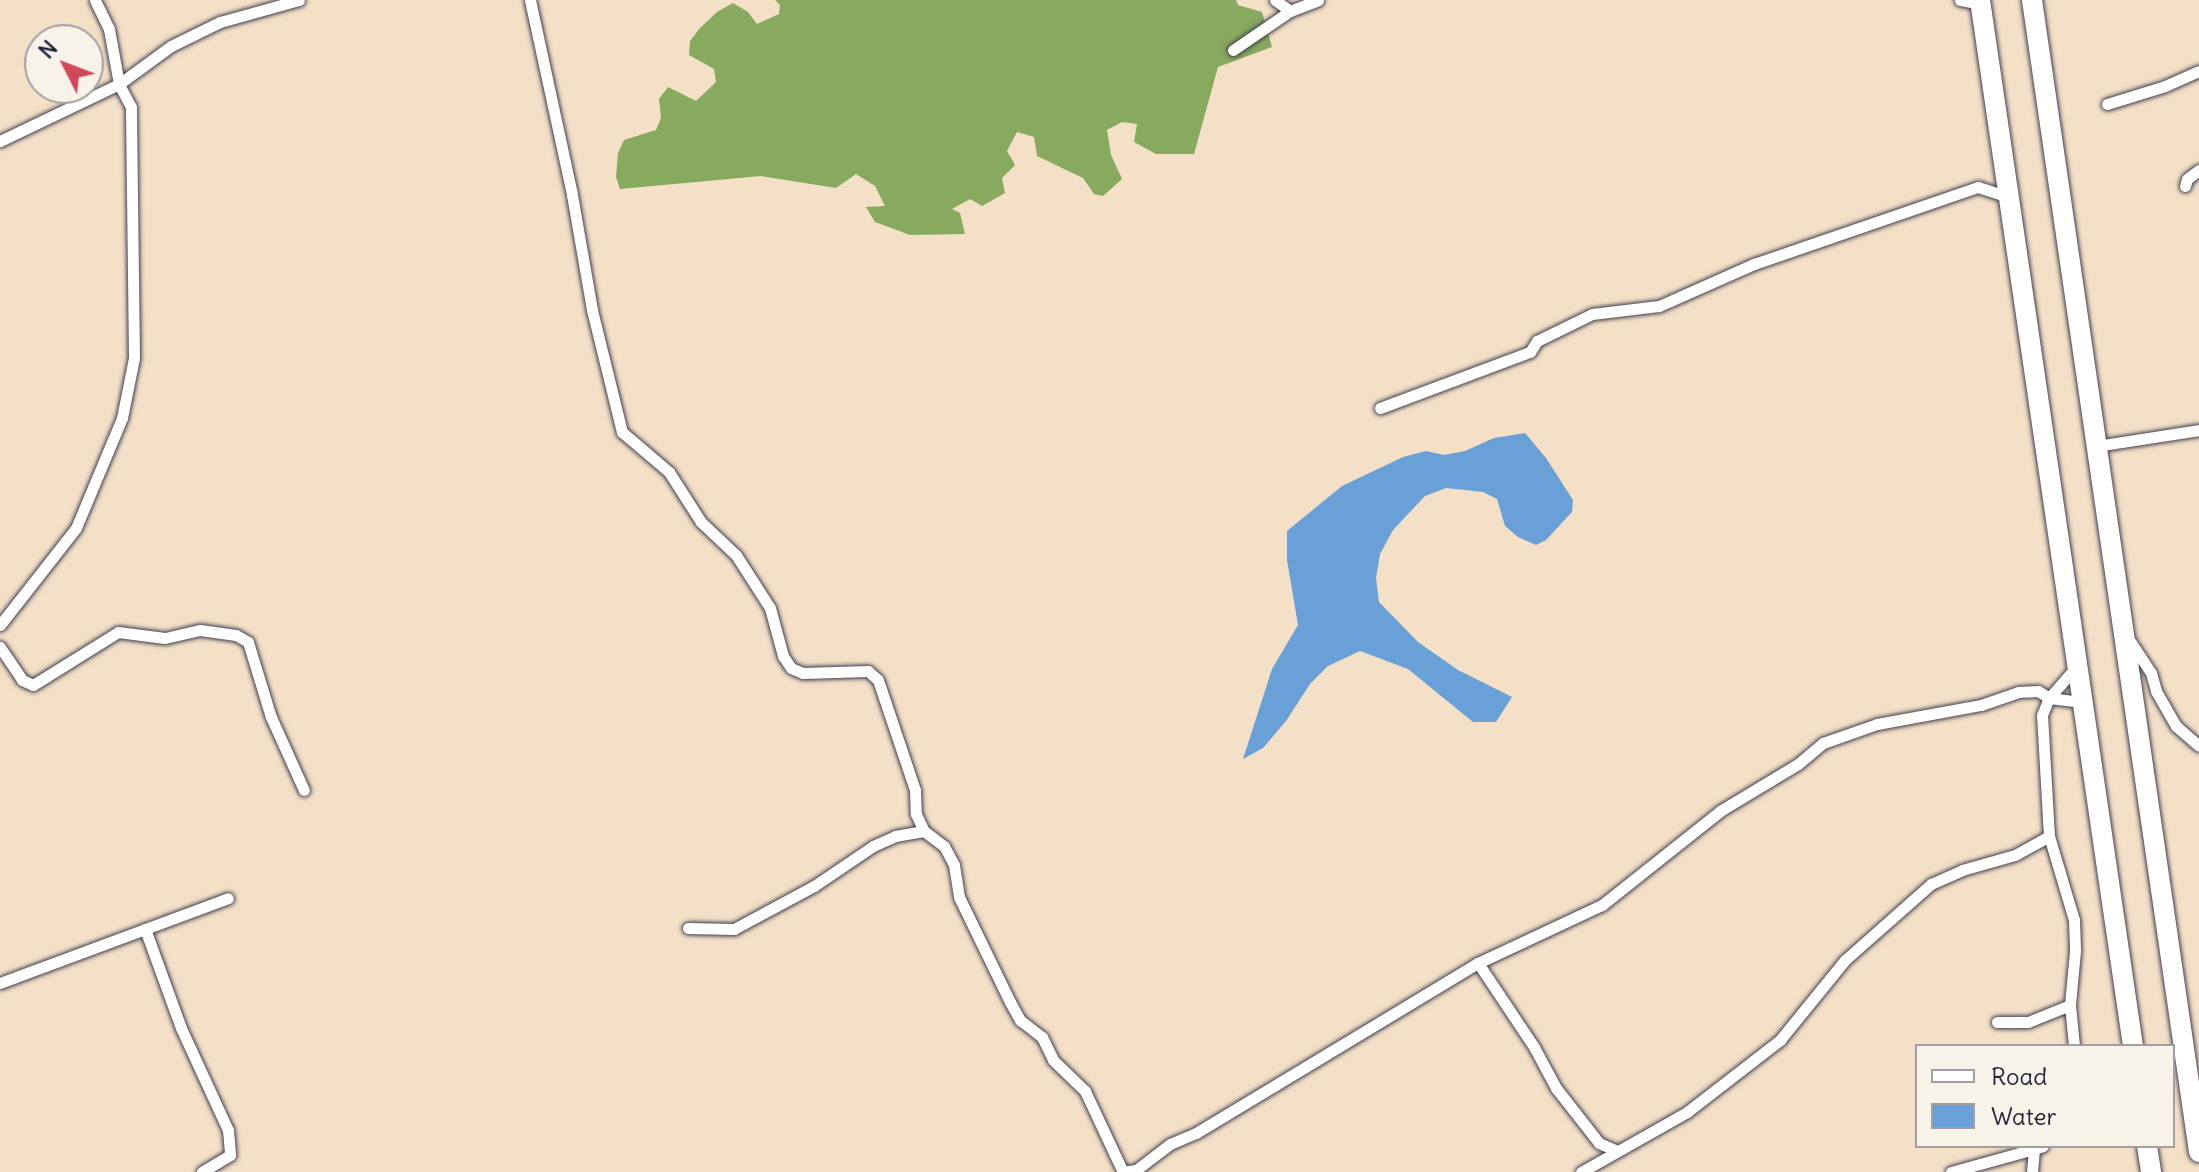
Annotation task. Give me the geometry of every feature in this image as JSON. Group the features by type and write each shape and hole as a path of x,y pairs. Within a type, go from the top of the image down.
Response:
{"highway":[{"path":"2032,0 2199,1152"},
{"path":"1980,2 2133,1044"},
{"path":"2147,1148 2151,1172"}],"street":[{"path":"0,625 76,528 122,418 134,358 131,107 119,84 109,29 95,0"},
{"path":"0,141 119,84 171,46 220,22 299,0"},
{"path":"530,0 572,195 585,280 619,426 628,439 669,472 701,522 736,555 770,608 783,656 791,668 803,673 868,671 878,680 915,790 916,814 924,831 944,846 954,865 959,897 1020,1020 1042,1037 1053,1060 1085,1091 1122,1172 1136,1170 1170,1144 1196,1133 1478,963 1602,905 1720,811 1798,764 1823,743 1877,724 1981,705 2018,692 2038,691 2049,698 2083,702"},
{"path":"1275,0 1290,11"},
{"path":"1233,50 1290,11 1318,0"},
{"path":"1960,0 1980,2"},
{"path":"2107,104 2165,86 2199,71"},
{"path":"2185,186 2187,179 2199,170"},
{"path":"1380,408 1530,352 1537,341 1592,314 1659,306 1754,264 1978,187 2009,197"},
{"path":"2096,446 2199,430"},
{"path":"0,647 22,680 33,685 118,632 165,638 200,630 236,635 248,642 271,717 304,790"},
{"path":"2123,632 2151,673 2156,691 2176,726 2199,746"},
{"path":"2074,1044 2070,1005 2075,951 2074,920 2049,836 2042,715 2049,698 2077,665"},
{"path":"688,928 734,929 814,886 873,846 903,834 924,831"},
{"path":"1581,1172 1687,1112 1780,1040 1845,960 1931,884 1962,870 2015,855 2049,836"},
{"path":"0,983 228,898"},
{"path":"145,929 181,1028 228,1130 230,1155 202,1172"},
{"path":"1478,963 1534,1047 1545,1072 1562,1097 1599,1143 1617,1151"},
{"path":"1997,1022 2028,1022 2070,1005"},
{"path":"1951,1172 2038,1148 2032,1172"}],"green space":[{"path":"775,0 1236,0 1238,5 1262,12 1272,47 1218,67 1194,154 1156,154 1134,142 1137,124 1122,122 1107,130 1111,155 1122,179 1103,196 1094,194 1083,178 1037,156 1034,137 1017,132 1007,151 1015,165 1002,178 1005,193 982,206 970,199 952,209 960,213 965,234 910,235 875,222 866,207 885,206 875,186 856,174 836,188 761,176 620,189 616,177 618,153 624,140 656,130 661,118 659,99 668,87 696,101 716,82 714,69 689,55 690,41 700,28 717,12 733,3 748,12 757,24 779,14 780,5"}],"water":[{"path":"1525,433 1546,458 1573,500 1572,512 1546,540 1536,545 1518,537 1505,526 1497,499 1483,492 1446,488 1425,496 1393,530 1380,554 1376,578 1379,602 1418,642 1458,670 1512,697 1496,722 1473,722 1408,669 1360,651 1328,666 1310,684 1286,721 1263,748 1243,759 1272,669 1298,625 1287,560 1287,531 1342,486 1403,457 1426,451 1444,455 1465,451 1494,438"}]}
